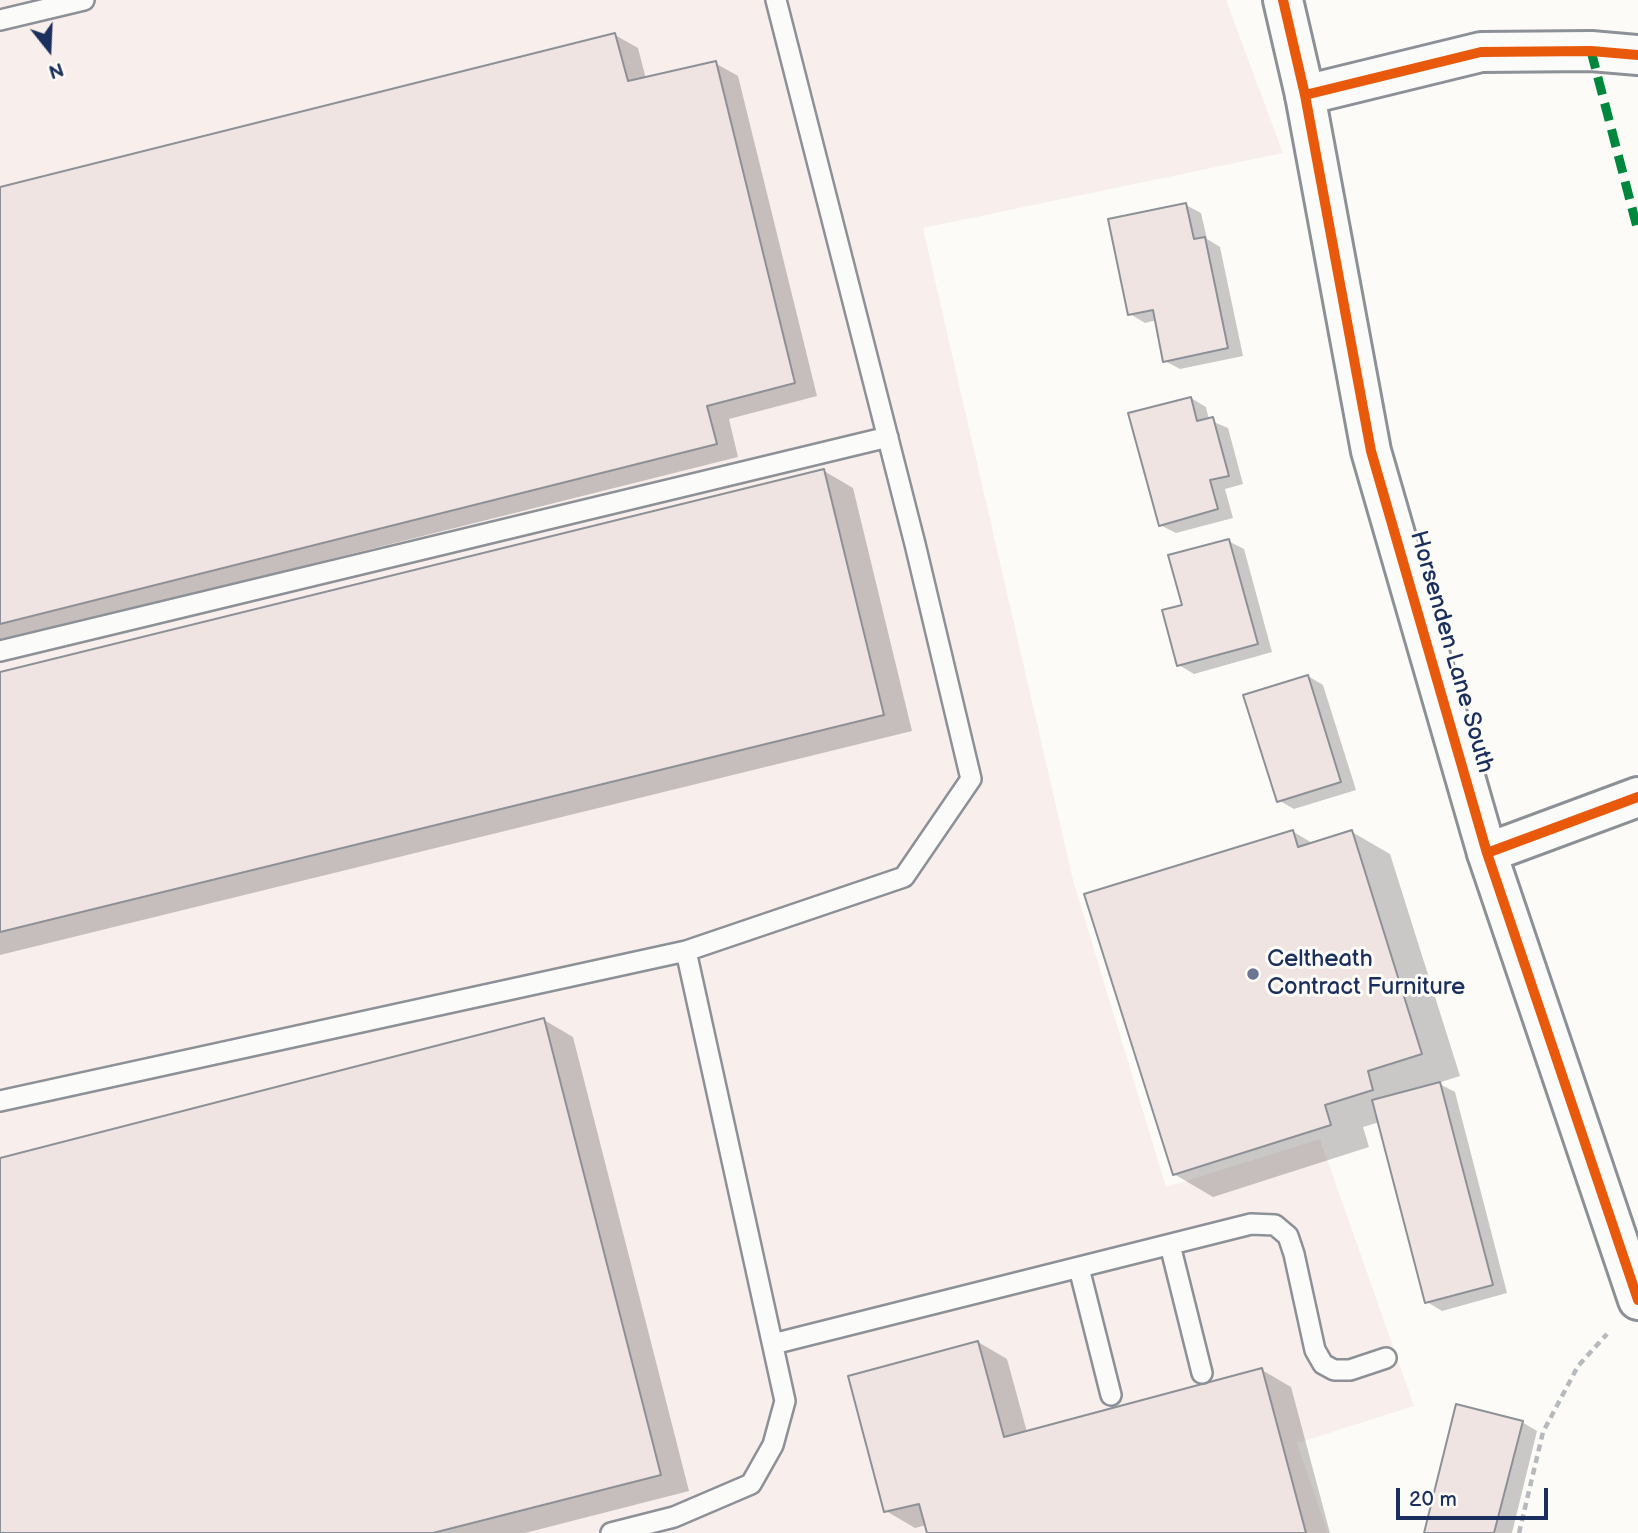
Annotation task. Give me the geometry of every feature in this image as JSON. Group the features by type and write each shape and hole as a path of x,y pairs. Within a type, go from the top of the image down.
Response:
{"street":[{"name":"Horsenden Lane South","path":"1283,0 1305,95 1371,451 1487,853 1638,1300"},
{"path":"1305,95 1481,52 1591,51 1638,55"},
{"path":"1487,853 1638,797"}],"lane":[{"path":"0,20 84,0"},
{"path":"0,1101 687,951 904,877 971,779 888,437 776,0"},
{"path":"0,651 888,437"},
{"path":"611,1533 658,1527 674,1517 751,1484 773,1445 785,1401 687,951"},
{"path":"773,1344 1251,1224 1275,1225 1288,1236 1315,1350 1323,1364 1334,1370 1350,1370 1386,1358"},
{"path":"1170,1245 1202,1373"},
{"path":"1079,1268 1111,1395"}],"path":[{"path":"1519,1533 1543,1432 1578,1366 1610,1330"}],"shaded area":[{"path":"0,0 1226,0 1283,153 923,228 1073,880 1166,1187 1320,1139 1414,1406 1297,1443 1328,1533 0,1533"}],"building":[{"path":"615,33 628,81 716,61 795,383 707,406 717,444 0,624 0,187"},
{"path":"1186,203 1194,239 1205,237 1228,348 1163,362 1153,310 1128,315 1108,219"},
{"path":"1191,397 1197,421 1213,417 1229,476 1210,480 1218,509 1159,526 1128,413"},
{"path":"824,469 884,715 0,932 0,672"},
{"path":"1229,539 1258,644 1177,666 1162,610 1182,605 1168,555"},
{"path":"1308,675 1341,782 1277,802 1243,695"},
{"name":"Celtheath Contract Furniture","path":"1293,830 1298,847 1352,830 1422,1054 1368,1071 1373,1090 1325,1105 1331,1125 1173,1175 1084,894"},
{"path":"544,1018 661,1475 433,1533 0,1533 0,1158"},
{"path":"1440,1082 1493,1285 1425,1303 1372,1100"},
{"path":"978,1341 1004,1437 1262,1368 1306,1533 927,1533 919,1504 884,1512 848,1376"},
{"path":"1456,1404 1523,1421 1494,1533 1424,1533"}],"marked path":[{"path":"1591,51 1638,231"}],"cycle path":[{"path":"1283,0 1305,95 1371,451 1487,853 1638,1300"},
{"path":"1305,95 1481,52 1591,51 1638,55"},
{"path":"1487,853 1638,797"}],"place":[{"name":"Celtheath Contract Furniture","path":"1253,974"}]}
